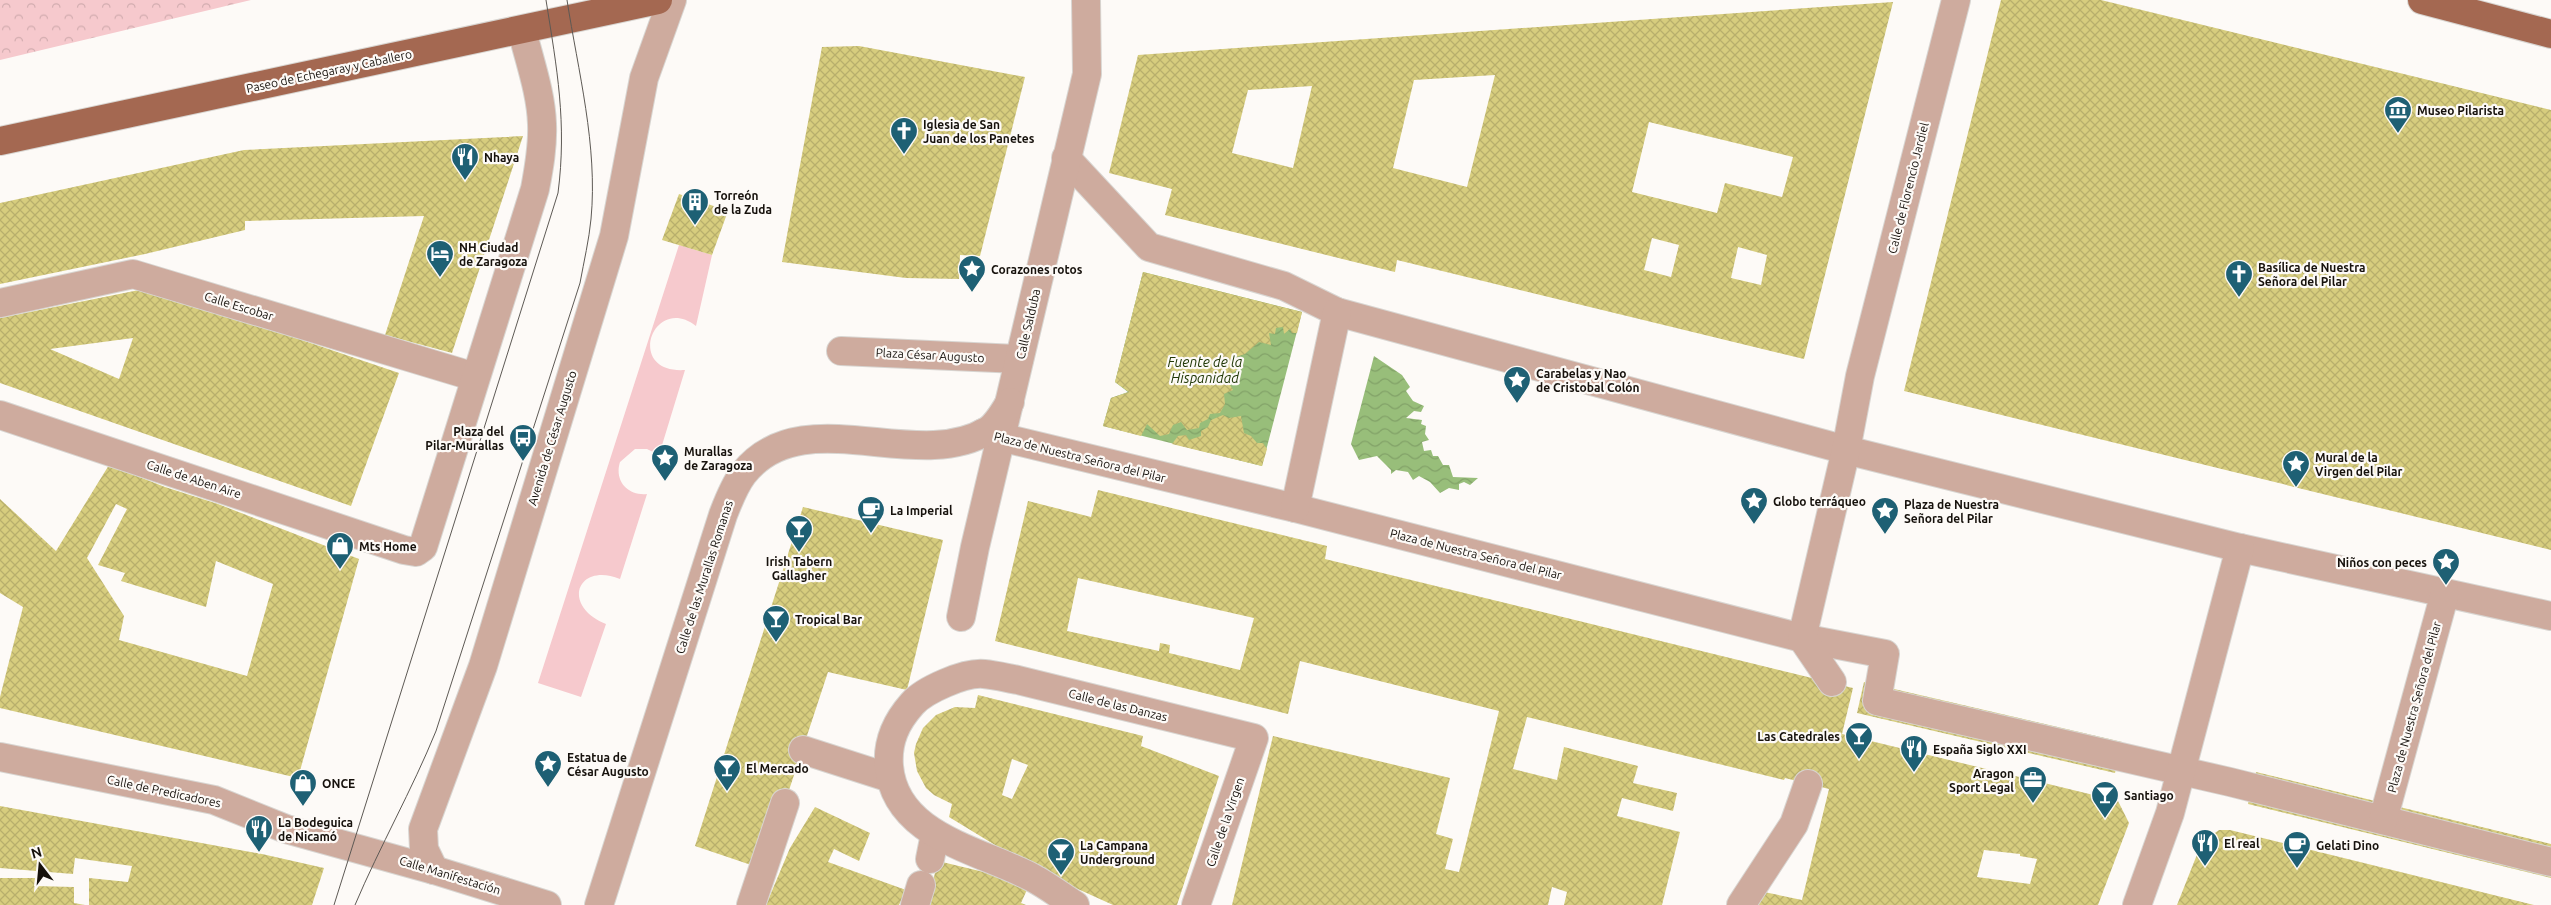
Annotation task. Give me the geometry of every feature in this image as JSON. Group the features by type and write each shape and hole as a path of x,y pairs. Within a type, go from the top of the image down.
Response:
{"main road":[{"name":"Paseo de Echegaray y Caballero","path":"0,141 658,0"},
{"path":"2422,0 2551,34"}],"street":[{"name":"Avenida de César Augusto","path":"434,870 424,849 424,830 483,666 614,236 644,78 672,0"},
{"name":"Calle Salduba","path":"961,617 992,436 1010,402 1086,74 1086,0"},
{"name":"Calle de Florencio Jardiel","path":"1846,450 1860,376 1956,0"},
{"path":"475,377 535,189 540,158 541,108 522,30"},
{"path":"1066,158 1149,247 1284,286 1337,312 1846,450 2240,548 2551,616"},
{"name":"Calle Escobar","path":"0,303 133,274 475,377"},
{"path":"1295,508 1337,312"},
{"name":"Plaza César Augusto","path":"841,351 1019,359"},
{"name":"Calle de Aben Aire","path":"0,415 416,552 423,547 475,377"},
{"name":"Plaza de Nuestra Señora del Pilar","path":"992,436 1295,508 1802,638 1885,654 1877,701 2182,771 2551,862"},
{"name":"Calle de las Murallas Romanas","path":"599,905 723,515 742,475 754,463 772,451 819,438 921,446 945,445 992,436"},
{"path":"1832,682 1802,638 1846,450"},
{"path":"2137,905 2170,813 2240,548"},
{"name":"Plaza de Nuestra Señora del Pilar","path":"2383,820 2445,593"},
{"name":"Calle de las Danzas","path":"890,778 888,751 895,725 913,702 936,688 960,678 982,674 1018,680 1254,738"},
{"name":"Calle de la Virgen","path":"1196,905 1254,738"},
{"path":"803,750 890,778 897,798 914,817 933,847 982,856 1033,878 1075,905"},
{"name":"Calle de Predicadores","path":"0,757 214,800 286,829 352,847"},
{"path":"1741,905 1794,824 1808,784"},
{"path":"751,905 785,803"},
{"name":"Calle Manifestación","path":"352,847 547,905"}],"green space":[{"path":"0,0 251,0 0,60"},
{"path":"679,245 712,255 696,326 681,319 668,320 658,326 652,337 650,349 655,360 666,368 685,370 659,455 647,449 635,449 620,462 619,475 624,486 634,493 647,494 620,579 605,575 594,576 585,581 580,588 579,597 583,607 592,616 606,624 581,697 538,683"}],"water":[{"name":"Fuente de la Hispanidad","path":"1143,272 1302,312 1262,466 1103,426 1111,398 1128,392 1115,382"},
{"path":"1374,356 1402,375 1410,387 1406,391 1413,401 1424,406 1421,412 1414,411 1406,418 1422,420 1421,424 1426,426 1425,434 1429,440 1422,442 1424,451 1431,450 1433,456 1438,456 1443,465 1449,465 1453,477 1478,478 1470,485 1464,482 1459,484 1459,490 1449,488 1440,493 1430,482 1419,476 1413,480 1408,472 1396,470 1391,474 1391,470 1377,456 1359,460 1351,444"}],"building":[{"name":"Basílica de Nuestra Señora del Pilar","path":"2001,0 2101,0 2551,110 2551,550 1904,391"},
{"path":"1893,2 1804,359 1397,260 1395,272 1165,215 1172,189 1109,173 1138,55","holes":["1495,75 1467,187 1393,168 1414,80","1312,86 1293,168 1232,153 1248,90","1649,122 1793,157 1782,197 1725,183 1717,213 1632,192","1652,238 1679,245 1671,277 1644,270","1738,247 1767,255 1761,285 1731,278"]},
{"name":"Iglesia de San Juan de los Panetes","path":"859,46 1025,77 980,256 960,255 959,279 906,278 782,262 822,47"},
{"path":"523,136 452,353 385,335 424,216 245,221 245,230 145,254 0,284 0,203 244,150"},
{"name":"Torreón de la Zuda","path":"679,194 728,211 712,255 662,240"},
{"name":"Fuente de la Hispanidad","path":"1143,272 1302,312 1297,333 1292,333 1290,329 1284,334 1283,327 1276,328 1275,334 1269,333 1271,345 1259,342 1245,354 1236,357 1238,364 1236,371 1225,377 1233,390 1224,394 1225,404 1220,413 1210,414 1208,419 1200,423 1199,428 1187,430 1181,422 1173,425 1169,434 1160,436 1147,424 1141,436 1103,426 1111,398 1129,392 1115,382"},
{"path":"149,288 399,373 351,506 0,383 0,318","holes":["133,338 119,379 50,349"]},
{"path":"1223,415 1229,418 1241,416 1244,433 1251,436 1257,443 1263,443 1267,449 1262,466 1172,444 1178,436 1186,435 1189,440 1201,436 1201,431 1208,427 1211,420"},
{"path":"109,465 165,487 218,504 359,559 298,778 0,708 0,697 23,607 0,593 0,499 56,551","holes":["116,504 127,509 98,565 125,573 121,581 206,607 216,561 273,584 247,676 119,640 124,616 87,558"]},
{"path":"1098,490 1327,546 1325,559 1853,688 1842,734 2118,801 2129,823 2098,905 1755,905 1764,892 1802,900 1829,789 1785,778 1784,780 1527,717 1513,769 1557,780 1564,747 1638,766 1633,783 1677,793 1673,811 1622,798 1617,816 1680,832 1662,905 1564,905 1567,892 1552,887 1548,905 1232,905 1273,736 1450,778 1436,834 1453,839 1445,869 1459,872 1499,711 1300,661 1288,714 995,641 1028,501 1091,517","holes":["1078,578 1254,618 1240,670 1169,653 1170,645 1160,643 1159,651 1067,631","1984,850 2020,854 2020,856 2037,859 2030,884 1977,877"]},
{"path":"803,507 943,540 907,690 828,672 763,869 695,846"},
{"path":"1864,682 2122,742 2115,773 1857,713"},
{"path":"978,695 1143,736 1141,746 1219,776 1177,905 1113,905 1036,870 949,817 952,804 934,795 926,788 917,771 914,753 916,744 923,728 936,715 955,707 975,708","holes":["1012,759 1028,765 1012,799 1002,795"]},
{"path":"2256,772 2551,844 2551,878 2248,804"},
{"path":"0,806 262,854 324,868 312,905 89,905 89,878 128,882 132,866 75,858 73,874 0,868"},
{"path":"815,807 870,833 859,861 834,849 828,862 906,890 899,905 766,905 790,848"},
{"path":"2219,830 2230,830 2534,905 2177,905 2202,842"},
{"path":"938,861 1030,883 1021,903 1026,905 927,905"},
{"path":"0,878 35,878 34,886 74,887 74,903 85,905 0,905"}],"tram line":[{"path":"334,905 558,193 561,167 560,96 546,0"},
{"path":"355,905 436,731 580,283 591,219 592,164 586,109 567,0"}],"place":[{"name":"Museo Pilarista","path":"2398,134"},
{"name":"Iglesia de San Juan de los Panetes","path":"904,155"},
{"name":"Nhaya","path":"465,181"},
{"name":"Torreón de la Zuda","path":"695,226"},
{"name":"NH Ciudad de Zaragoza","path":"440,278"},
{"name":"Corazones rotos","path":"972,293"},
{"name":"Basílica de Nuestra Señora del Pilar","path":"2239,298"},
{"name":"Carabelas y Nao de Cristobal Colón","path":"1517,404"},
{"name":"Plaza del Pilar-Murallas","path":"523,462"},
{"name":"Murallas de Zaragoza","path":"665,482"},
{"name":"Mural de la Virgen del Pilar","path":"2296,488"},
{"name":"Globo terráqueo","path":"1754,525"},
{"name":"La Imperial","path":"871,534"},
{"name":"Plaza de Nuestra Señora del Pilar","path":"1885,535"},
{"name":"Irish Tabern Gallagher","path":"799,553"},
{"name":"Mts Home","path":"340,570"},
{"name":"Niños con peces","path":"2446,586"},
{"name":"Tropical Bar","path":"776,643"},
{"name":"Las Catedrales","path":"1859,760"},
{"name":"España Siglo XXI","path":"1914,773"},
{"name":"Estatua de César Augusto","path":"548,788"},
{"name":"El Mercado","path":"727,792"},
{"name":"Aragon Sport Legal","path":"2033,804"},
{"name":"ONCE","path":"303,807"},
{"name":"Santiago","path":"2105,819"},
{"name":"La Bodeguica de Nicamó","path":"259,853"},
{"name":"El real","path":"2205,867"},
{"name":"Gelati Dino","path":"2297,869"},
{"name":"La Campana Underground","path":"1061,876"}]}
